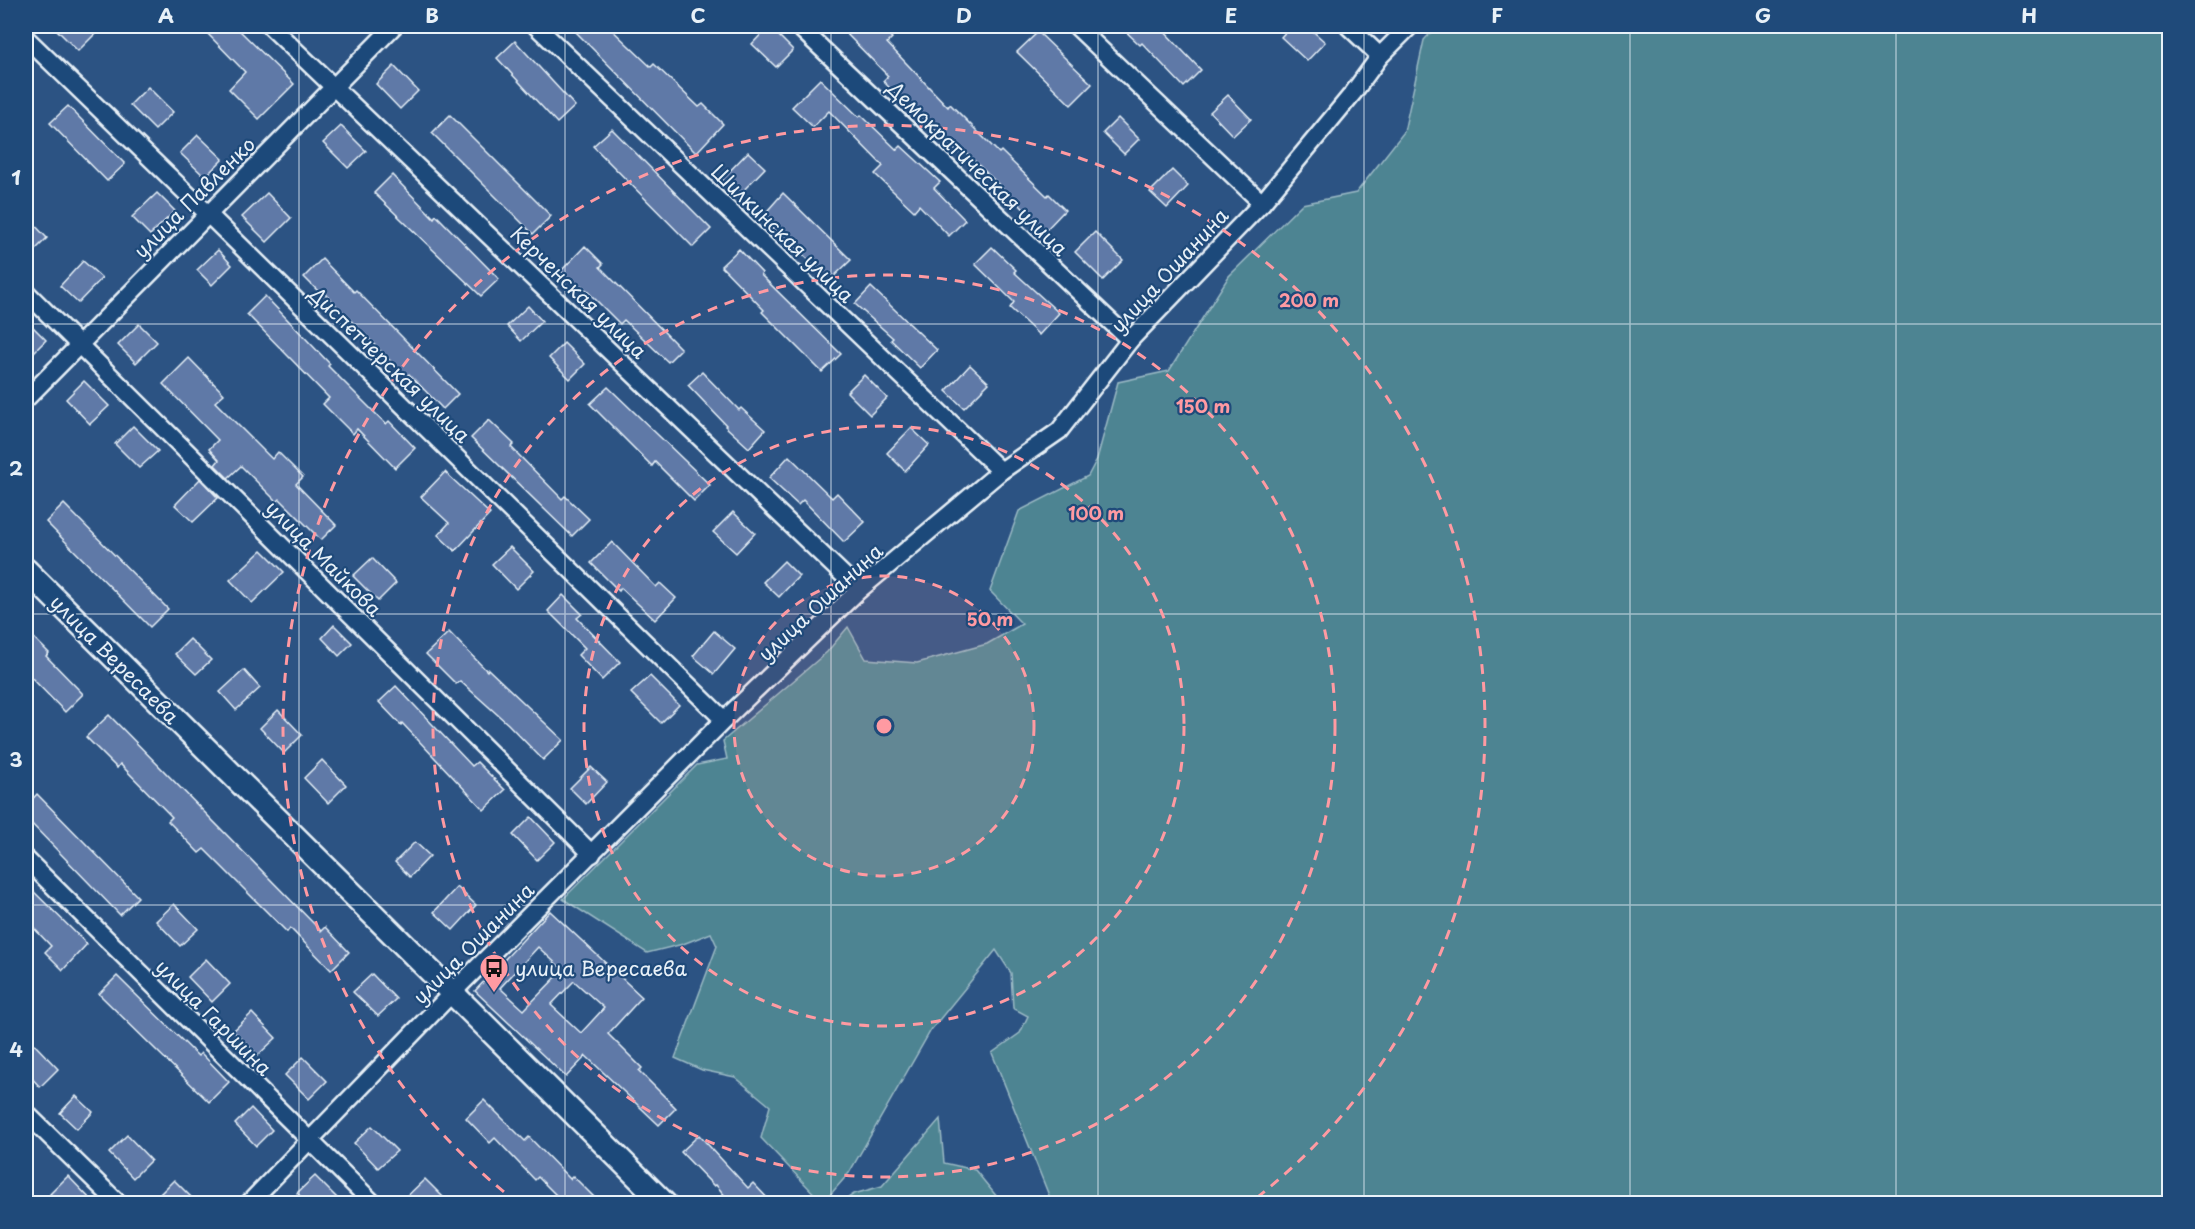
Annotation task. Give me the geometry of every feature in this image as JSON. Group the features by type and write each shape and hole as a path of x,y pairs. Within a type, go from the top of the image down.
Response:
{"street":[{"name":"Керченская улица","path":"270,26 859,590"},
{"name":"улица Павленко","path":"26,399 394,26"},
{"name":"Шилкинская улица","path":"536,26 1001,471"},
{"name":"Демократическая улица","path":"798,26 1130,340"},
{"path":"1076,26 1262,203"},
{"path":"1348,26 1380,56"},
{"name":"улица Ошанина","path":"248,1203 453,992 724,720 859,590 1001,471 1059,431 1130,340 1262,203 1353,93 1380,56 1410,26"},
{"name":"Диспетчерская улица","path":"26,38 724,720"},
{"name":"улица Майкова","path":"26,292 592,854"},
{"name":"улица Вересаева","path":"26,570 665,1203"},
{"name":"улица Гаршина","path":"26,859 374,1203"},
{"path":"26,1113 119,1203"}],"green space":[{"path":"1437,26 2169,26 2169,1203 1052,1203 992,1053 1020,1033 1028,1016 1013,1008 1011,973 996,950 931,1030 849,1173 823,1203 761,1138 770,1106 735,1077 702,1070 675,1058 717,946 711,933 683,944 647,953 563,899 697,765 727,759 723,741 827,652 848,627 866,659 917,663 987,644 1022,624 990,591 1019,511 1088,476 1097,459 1118,382 1169,371 1229,276 1302,204 1356,193 1404,132 1424,40"},
{"path":"940,1119 944,1163 975,1170 1002,1203 841,1203 854,1194 882,1186"}],"building":[{"path":"53,26 103,26 78,51"},
{"path":"214,26 235,26 294,84 259,119 229,89 245,72 207,33"},
{"path":"570,26 608,26 651,67 654,64 699,107 703,104 723,124 696,153"},
{"path":"769,26 793,50 776,67 752,44"},
{"path":"839,26 879,26 892,38 887,43 948,107 950,104 999,153 1001,151 1047,196 1049,194 1065,210 1044,232 1028,216 1030,215 962,149 958,153 913,108 911,110 883,81 888,76"},
{"path":"1120,26 1159,26 1201,70 1184,87 1142,43 1140,45"},
{"path":"1291,26 1307,26 1325,42 1307,61 1281,37"},
{"path":"1038,32 1092,84 1071,105 1017,52"},
{"path":"515,41 575,106 557,123 497,58"},
{"path":"394,66 418,91 400,109 376,84"},
{"path":"820,79 897,150 901,146 940,182 934,188 965,220 949,236 919,205 914,211 875,174 883,166 829,111 813,127 792,107"},
{"path":"148,87 173,112 155,130 130,105"},
{"path":"1228,95 1251,119 1233,136 1210,112"},
{"path":"68,106 125,164 107,181 50,123"},
{"path":"450,115 551,216 533,234 432,133"},
{"path":"1118,118 1139,139 1124,154 1103,133"},
{"path":"341,126 366,151 348,168 323,143"},
{"path":"612,129 711,229 693,247 593,146"},
{"path":"198,135 223,159 205,177 180,153"},
{"path":"748,152 765,168 739,195 722,179"},
{"path":"1172,170 1188,186 1167,208 1150,192"},
{"path":"392,175 434,218 436,215 499,279 481,296 374,193"},
{"path":"157,193 175,211 150,235 132,217"},
{"path":"267,193 291,218 267,242 242,217"},
{"path":"783,193 851,260 830,280 761,218"},
{"path":"26,216 47,238 26,259"},
{"path":"1095,232 1123,260 1103,280 1075,252"},
{"path":"585,246 603,264 600,267 681,349 668,362 624,320 620,324 582,286 579,289 561,271"},
{"path":"992,247 1016,270 1014,272 1059,313 1039,335 1010,308 1014,302 975,264"},
{"path":"739,249 762,273 761,275 841,354 822,372 762,312 764,310 721,266"},
{"path":"218,250 232,265 212,285 197,270"},
{"path":"322,259 354,292 356,290 458,394 443,409 409,374 406,377 325,294 323,296 304,277"},
{"path":"83,261 102,278 78,303 60,286"},
{"path":"871,287 937,350 920,368 891,340 893,338 855,304"},
{"path":"265,296 330,364 328,366 386,424 389,421 415,448 395,468 357,429 353,434 323,404 329,398 247,314"},
{"path":"528,306 542,321 521,341 507,326"},
{"path":"26,320 46,340 26,360"},
{"path":"139,324 157,342 136,363 118,345"},
{"path":"564,343 585,364 570,379 549,358"},
{"path":"189,358 224,394 215,402 272,459 278,452 303,477 296,484 336,525 321,540 280,499 277,502 241,466 228,478 215,465 219,460 209,449 218,440 163,384"},
{"path":"970,365 989,383 964,408 946,391"},
{"path":"702,372 739,410 741,408 765,430 749,448 725,426 688,385"},
{"path":"864,375 887,398 870,415 847,392"},
{"path":"84,381 109,406 90,424 66,399"},
{"path":"608,387 710,485 694,501 655,462 652,466 590,404"},
{"path":"489,420 514,444 511,447 562,499 565,496 589,519 572,536 471,438"},
{"path":"133,426 158,451 139,468 115,444"},
{"path":"911,428 929,445 905,471 887,453"},
{"path":"789,456 832,498 837,493 865,522 844,542 803,500 798,505 769,478"},
{"path":"445,472 490,514 455,551 438,535 449,523 421,497"},
{"path":"200,479 218,498 193,522 175,505"},
{"path":"64,504 168,609 150,627 46,522"},
{"path":"733,512 755,533 736,553 713,532"},
{"path":"612,542 656,587 660,583 676,598 655,620 621,588 619,591 591,563"},
{"path":"510,547 534,571 516,589 492,564"},
{"path":"262,550 284,572 252,603 230,580"},
{"path":"372,558 396,583 378,601 353,576"},
{"path":"784,561 799,576 779,597 763,582"},
{"path":"563,595 582,614 577,618 620,662 602,680 578,655 585,648 548,611"},
{"path":"334,625 352,643 339,656 322,638"},
{"path":"26,630 49,653 46,656 83,694 65,712 26,672"},
{"path":"714,631 735,649 714,674 693,656"},
{"path":"449,632 487,671 488,669 563,740 543,760 508,724 460,681 456,684 426,654"},
{"path":"190,639 211,660 196,674 175,654"},
{"path":"244,670 260,688 236,710 220,692"},
{"path":"650,676 679,705 661,723 631,693"},
{"path":"396,686 472,766 477,762 505,790 484,810 402,723 401,725 379,702"},
{"path":"278,710 302,735 284,753 260,728"},
{"path":"109,715 321,931 325,927 349,952 331,970 290,928 287,932 204,849 199,853 168,821 172,817 120,764 117,768 86,737"},
{"path":"322,760 346,785 328,803 304,778"},
{"path":"591,767 607,782 586,804 570,788"},
{"path":"37,794 138,897 120,915 26,818 26,806"},
{"path":"531,817 555,842 537,860 513,835"},
{"path":"415,842 430,856 410,877 395,862"},
{"path":"26,884 87,944 63,970 45,952 51,946 26,920"},
{"path":"457,887 476,905 453,930 434,912"},
{"path":"174,904 198,929 180,946 156,921"},
{"path":"550,911 642,997 608,1034 642,1068 639,1071 676,1108 659,1125 586,1056 566,1077 475,991","holes":["538,947 563,970 524,1010 500,988","574,981 604,1008 581,1033 551,1005"]},
{"path":"206,959 230,984 212,1002 188,977"},
{"path":"372,974 396,999 378,1016 353,992"},
{"path":"117,976 198,1056 201,1053 229,1082 209,1102 99,994"},
{"path":"252,1013 276,1038 258,1055 233,1031"},
{"path":"34,1044 58,1069 40,1087 26,1072 26,1052"},
{"path":"303,1057 327,1081 309,1099 285,1075"},
{"path":"76,1096 93,1112 77,1129 60,1113"},
{"path":"484,1100 525,1141 529,1137 570,1179 573,1176 600,1203 564,1203 538,1177 535,1180 495,1138 490,1143 466,1118"},
{"path":"251,1108 272,1130 256,1146 235,1124"},
{"path":"372,1126 397,1151 378,1168 354,1143"},
{"path":"127,1135 151,1160 133,1178 109,1153"},
{"path":"699,1135 748,1188 753,1183 772,1203 731,1203 716,1185 714,1186 681,1152"},
{"path":"68,1176 94,1203 59,1203 50,1194"},
{"path":"315,1176 342,1203 307,1203 297,1193"},
{"path":"425,1179 449,1203 400,1203"},
{"path":"174,1180 197,1203 151,1203"}],"place":[{"name":"улица Вересаева","path":"494,994"}]}
